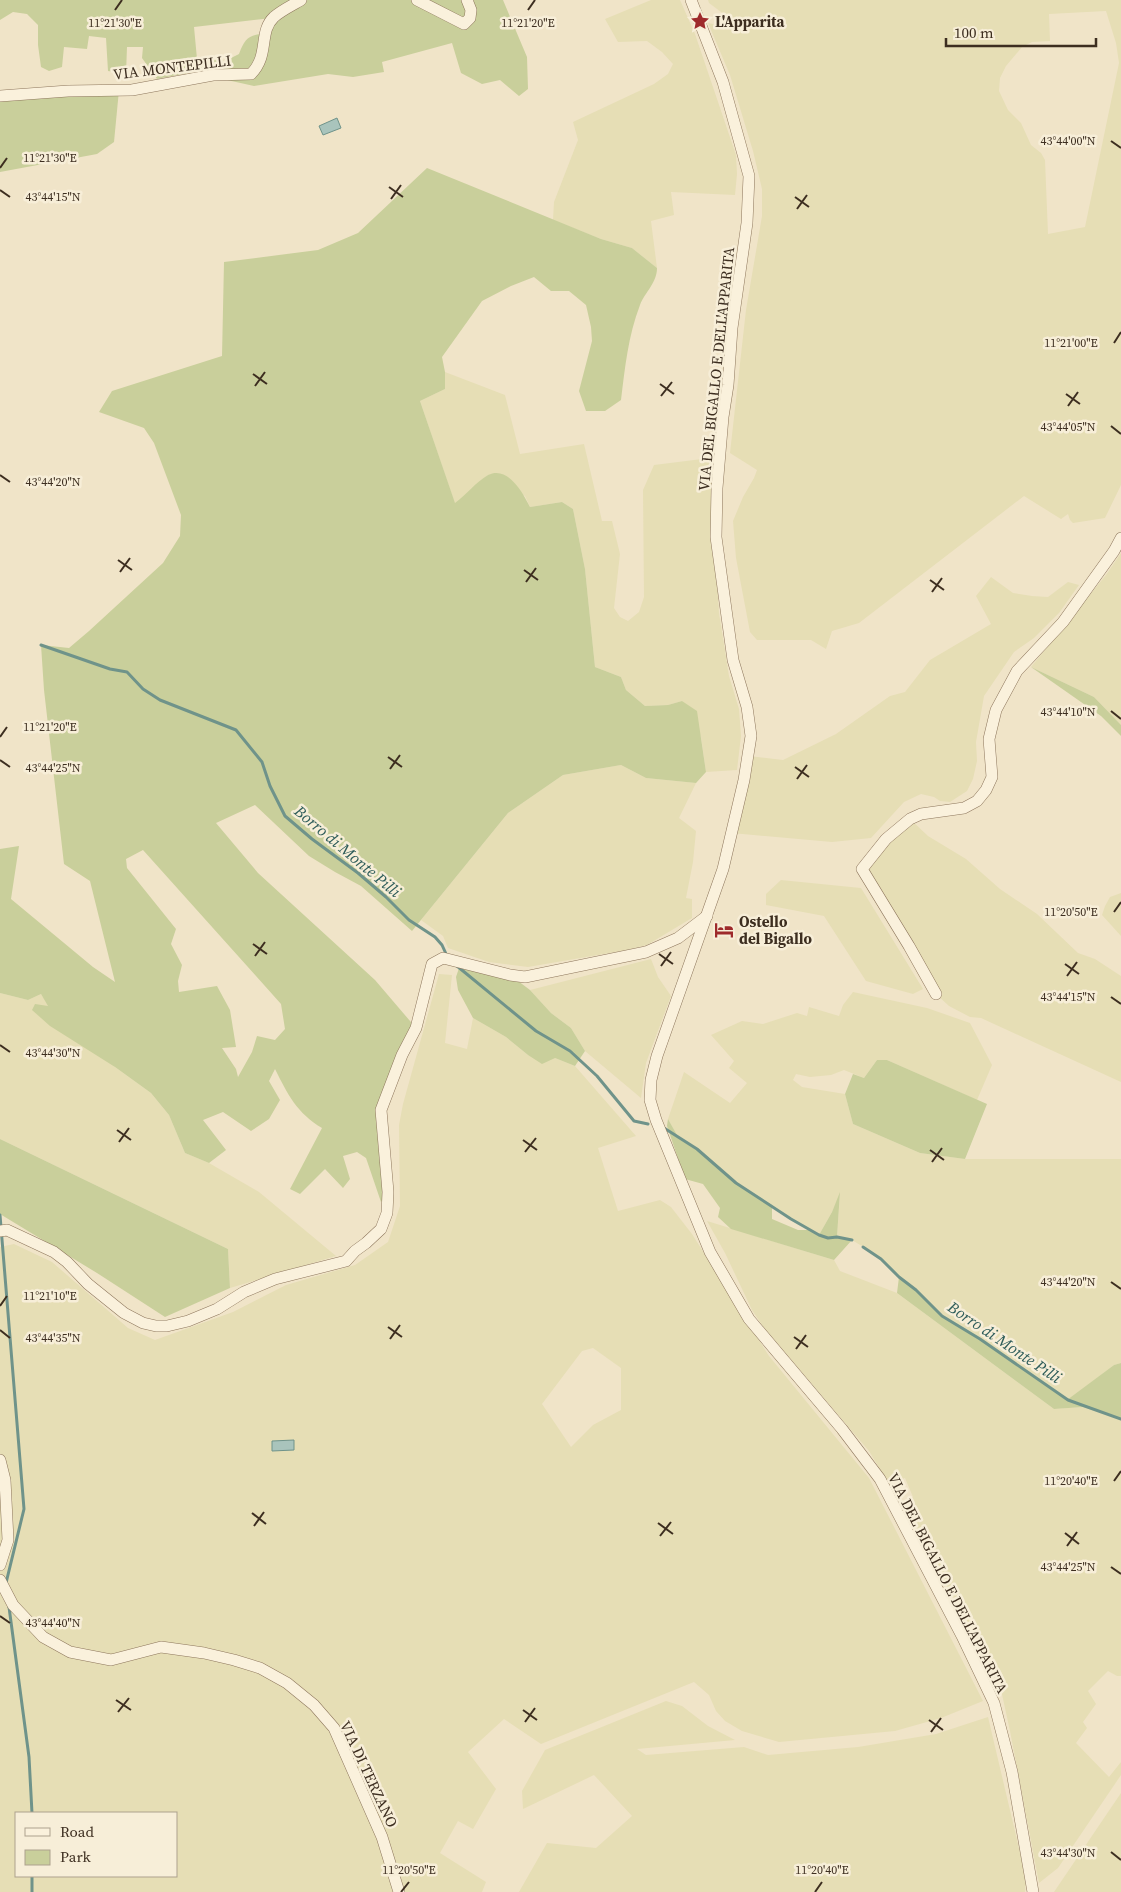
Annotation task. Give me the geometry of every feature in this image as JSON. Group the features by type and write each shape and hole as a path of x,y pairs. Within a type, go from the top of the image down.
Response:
{"street":[{"name":"VIA MONTEPILLI","path":"0,96 68,91 132,90 213,76 252,74 259,66 264,51 264,33 273,18 301,0"},
{"path":"417,0 464,24 470,18 471,10 467,0"},
{"name":"VIA DEL BIGALLO E DELL'APPARITA","path":"690,0 723,82 749,176 747,223 732,328 728,385 723,417 717,488 716,537 734,660 748,707 751,736 744,780 729,848 708,915 655,1064 651,1080 650,1100 656,1120 710,1252 749,1319 842,1429 880,1479 962,1636 994,1703 1012,1772 1033,1892"},
{"path":"936,994 862,870 886,839 910,819 921,814 964,808 977,801 986,790 992,777 989,739 996,710 1017,670 1063,622 1114,551 1121,538"},
{"path":"0,1231 7,1230 54,1252 124,1314 143,1323 156,1326 188,1322 217,1309 244,1292 275,1279 346,1260 381,1229 387,1213 388,1192 381,1110 402,1055 416,1028 432,964 443,958 525,977 646,952 678,938 708,915"},
{"path":"0,1460 6,1480 8,1540 0,1565"},
{"name":"VIA DI TERZANO","path":"0,1580 13,1605 43,1637 70,1652 111,1660 161,1647 204,1653 260,1668 287,1683 314,1705 334,1728 382,1837 400,1892"}],"shaded area":[{"path":"651,0 680,0 695,34 736,155 737,174 735,195 671,192 674,215 651,221 657,268 632,248 601,239 553,220 554,202 578,140 573,122 654,84 668,74 673,64 662,52 647,41 618,42 605,19"},
{"path":"708,0 1121,0 1121,485 1105,518 1073,523 1068,514 1061,519 1024,496 859,623 832,631 826,649 811,640 757,640 750,632 736,558 733,521 757,470 730,453 746,310 762,216 762,189 753,151 730,75 708,23 745,30 709,3","holes":["1106,11 1116,43 1119,63 1085,227 1048,234 1045,160 1041,153 1031,145 1021,123 1008,110 999,91 1000,78 1006,66 1022,47 1032,42 1050,41 1049,14"]},
{"path":"445,372 505,395 520,454 584,444 602,521 612,521 620,554 614,608 620,617 628,621 639,612 644,597 643,490 654,465 710,458 719,613 729,676 739,709 741,736 737,770 706,772 701,737 682,701 668,705 645,706 626,690 621,677 595,667 585,569 573,509 562,502 530,507 525,496 488,475 455,504 420,401 445,389"},
{"path":"1121,553 1121,725 1094,697 1031,667 1106,575"},
{"path":"991,577 1013,593 1032,596 1048,597 1068,582 1079,585 1059,613 1034,638 1014,652 984,696 976,742 977,761 973,779 967,791 950,802 940,801 934,797 921,794 904,802 871,838 832,842 732,833 748,756 783,760 836,734 890,696 905,692 930,660 991,624 976,596"},
{"path":"621,765 646,778 696,783 679,818 696,831 693,862 686,898 692,899 692,918 647,945 528,967 489,962 448,948 443,936 421,920 508,813 563,775"},
{"path":"910,819 928,836 966,859 1000,889 1037,914 1078,953 1095,959 1121,976 1121,1082 981,1018 970,1017 949,1006 936,994 862,869"},
{"path":"781,880 861,888 923,989 913,994 866,981 824,916 766,905 766,894"},
{"path":"1121,893 1121,936 1102,915 1110,897"},
{"path":"651,959 658,977 671,996 646,1063 641,1098 585,1051 571,1028 551,1013 530,990"},
{"path":"439,974 452,975 445,1043 467,1049 473,1018 506,1037 528,1055 555,1058 575,1066 636,1136 598,1148 618,1211 660,1200 671,1207 692,1234 769,1356 869,1478 983,1701 941,1718 895,1731 779,1742 742,1731 725,1721 716,1711 709,1695 694,1682 541,1744 504,1719 468,1752 496,1789 473,1829 458,1821 440,1853 486,1882 482,1892 0,1892 0,1247 14,1244 52,1262 128,1328 155,1340 233,1312 286,1285 355,1265 388,1242 400,1206 399,1125 403,1104","holes":["593,1348 621,1368 621,1410 593,1425 571,1447 542,1404 582,1351"]},
{"path":"853,992 927,1008 970,1023 992,1065 977,1100 887,1060 877,1060 864,1078 844,1070 831,1075 810,1077 796,1074 793,1080 802,1087 845,1094 853,1124 920,1153 965,1159 1121,1159 1121,1363 1114,1365 1068,1400 980,1339 942,1316 916,1290 865,1248 852,1240 837,1237 840,1194 819,1235 736,1183 697,1149 677,1135 668,1119 684,1072 730,1103 747,1083 729,1068 734,1061 711,1035 742,1021 763,1024 797,1013 807,1016 809,1007 839,1016 843,1005"},
{"path":"0,993 28,1000 41,994 49,1006 115,1067 151,1093 169,1115 185,1153 209,1163 259,1192 336,1256 230,1288 228,1249 0,1139"},
{"path":"707,1221 834,1260 840,1271 897,1293 1054,1409 1083,1407 1121,1419 1121,1676 1108,1671 1088,1691 1096,1704 1083,1722 1087,1728 1076,1743 1109,1777 1121,1762 1121,1775 1058,1868 1039,1883 998,1676 900,1502 913,1497 905,1478 889,1484 869,1451 764,1328 752,1310 725,1253"},
{"path":"666,1701 682,1706 708,1726 735,1740 637,1749 646,1755 744,1747 768,1755 858,1747 936,1734 988,1717 1026,1878 1025,1892 519,1892 547,1843 596,1848 632,1816 594,1775 523,1809 522,1791 545,1750"},
{"path":"1121,1793 1121,1892 1054,1892"}],"green space":[{"path":"0,0 467,0 471,9 474,0 503,0 527,57 528,89 519,96 500,80 482,84 461,73 452,43 382,62 384,72 353,77 328,74 254,86 227,80 212,68 157,79 142,58 143,47 127,47 126,74 108,71 106,38 89,36 87,49 64,47 62,67 49,71 41,67 38,25 27,14 13,12 0,20","holes":["272,18 264,33 254,35 248,39 243,44 239,54 225,61 197,59 194,27"]},
{"path":"119,90 114,142 97,154 0,172 0,96"},
{"path":"427,168 601,239 632,248 657,268 653,283 640,305 633,328 621,400 605,411 586,411 579,391 592,341 586,305 569,291 551,291 534,277 482,301 442,357 445,372 445,389 420,401 455,503 488,475 495,473 502,474 514,482 530,507 562,502 573,509 585,569 595,667 621,677 626,690 645,706 668,705 682,701 697,711 706,772 696,783 646,778 621,765 563,775 508,813 412,931 361,886 309,856 255,805 216,823 258,873 375,980 416,1028 381,1110 388,1192 381,1202 366,1158 357,1152 343,1156 350,1179 343,1188 325,1169 300,1194 290,1189 322,1128 306,1116 294,1103 275,1069 269,1081 280,1100 269,1119 251,1131 223,1112 203,1120 226,1150 209,1163 185,1153 169,1115 151,1093 115,1067 50,1026 32,1010 35,1004 48,1006 41,994 28,1000 0,993 0,849 19,846 11,899 93,967 115,982 90,881 64,864 44,690 41,645 69,648 163,563 180,536 181,515 154,443 144,428 99,412 112,391 222,356 224,262 318,250 358,233","holes":["143,850 281,1004 285,1029 275,1040 257,1036 252,1052 238,1077 236,1069 222,1048 236,1047 230,1010 217,986 179,992 178,981 182,965 171,944 176,929 127,868 126,859"]},
{"path":"1031,667 1094,697 1121,725 1121,736 1101,716"},
{"path":"459,968 510,975 530,990 551,1013 571,1028 585,1051 575,1066 555,1058 542,1064 506,1037 473,1018 458,990 456,977"},
{"path":"877,1060 887,1060 987,1104 965,1159 920,1153 853,1124 845,1094 853,1074 864,1078"},
{"path":"668,1119 677,1135 697,1149 736,1183 772,1205 772,1219 798,1230 810,1230 819,1235 832,1212 840,1192 837,1237 852,1240 834,1260 731,1229 718,1217 720,1208 703,1184 685,1179 667,1126"},
{"path":"0,1139 228,1249 230,1288 165,1317 0,1214"},
{"path":"899,1277 916,1290 942,1316 980,1339 1067,1400 1114,1365 1121,1363 1121,1419 1083,1407 1054,1409 897,1293"}],"water":[{"path":"337,118 341,128 323,135 319,126"},
{"path":"294,1440 294,1450 272,1451 272,1441"}],"waterway":[{"name":"Borro di Monte Pilli","path":"41,645 110,669 127,672 143,689 160,700 236,730 262,762 270,786 285,816 312,839 358,873 409,920 435,937 442,945 447,956"},
{"name":"Borro di Monte Pilli","path":"457,966 536,1031 570,1051 597,1076 634,1121 648,1124"},
{"name":"Borro di Monte Pilli","path":"664,1128 697,1149 736,1183 791,1219 819,1235 828,1238 837,1237 852,1240"},
{"path":"0,1215 24,1509 6,1583"},
{"name":"Borro di Monte Pilli","path":"863,1247 881,1259 942,1316 980,1339 1068,1400 1121,1419"},
{"path":"9,1607 29,1757 32,1812"},
{"path":"32,1877 32,1892"}],"place":[{"name":"L'Apparita","path":"700,21"},
{"name":"Ostello del Bigallo","path":"724,930"}]}
